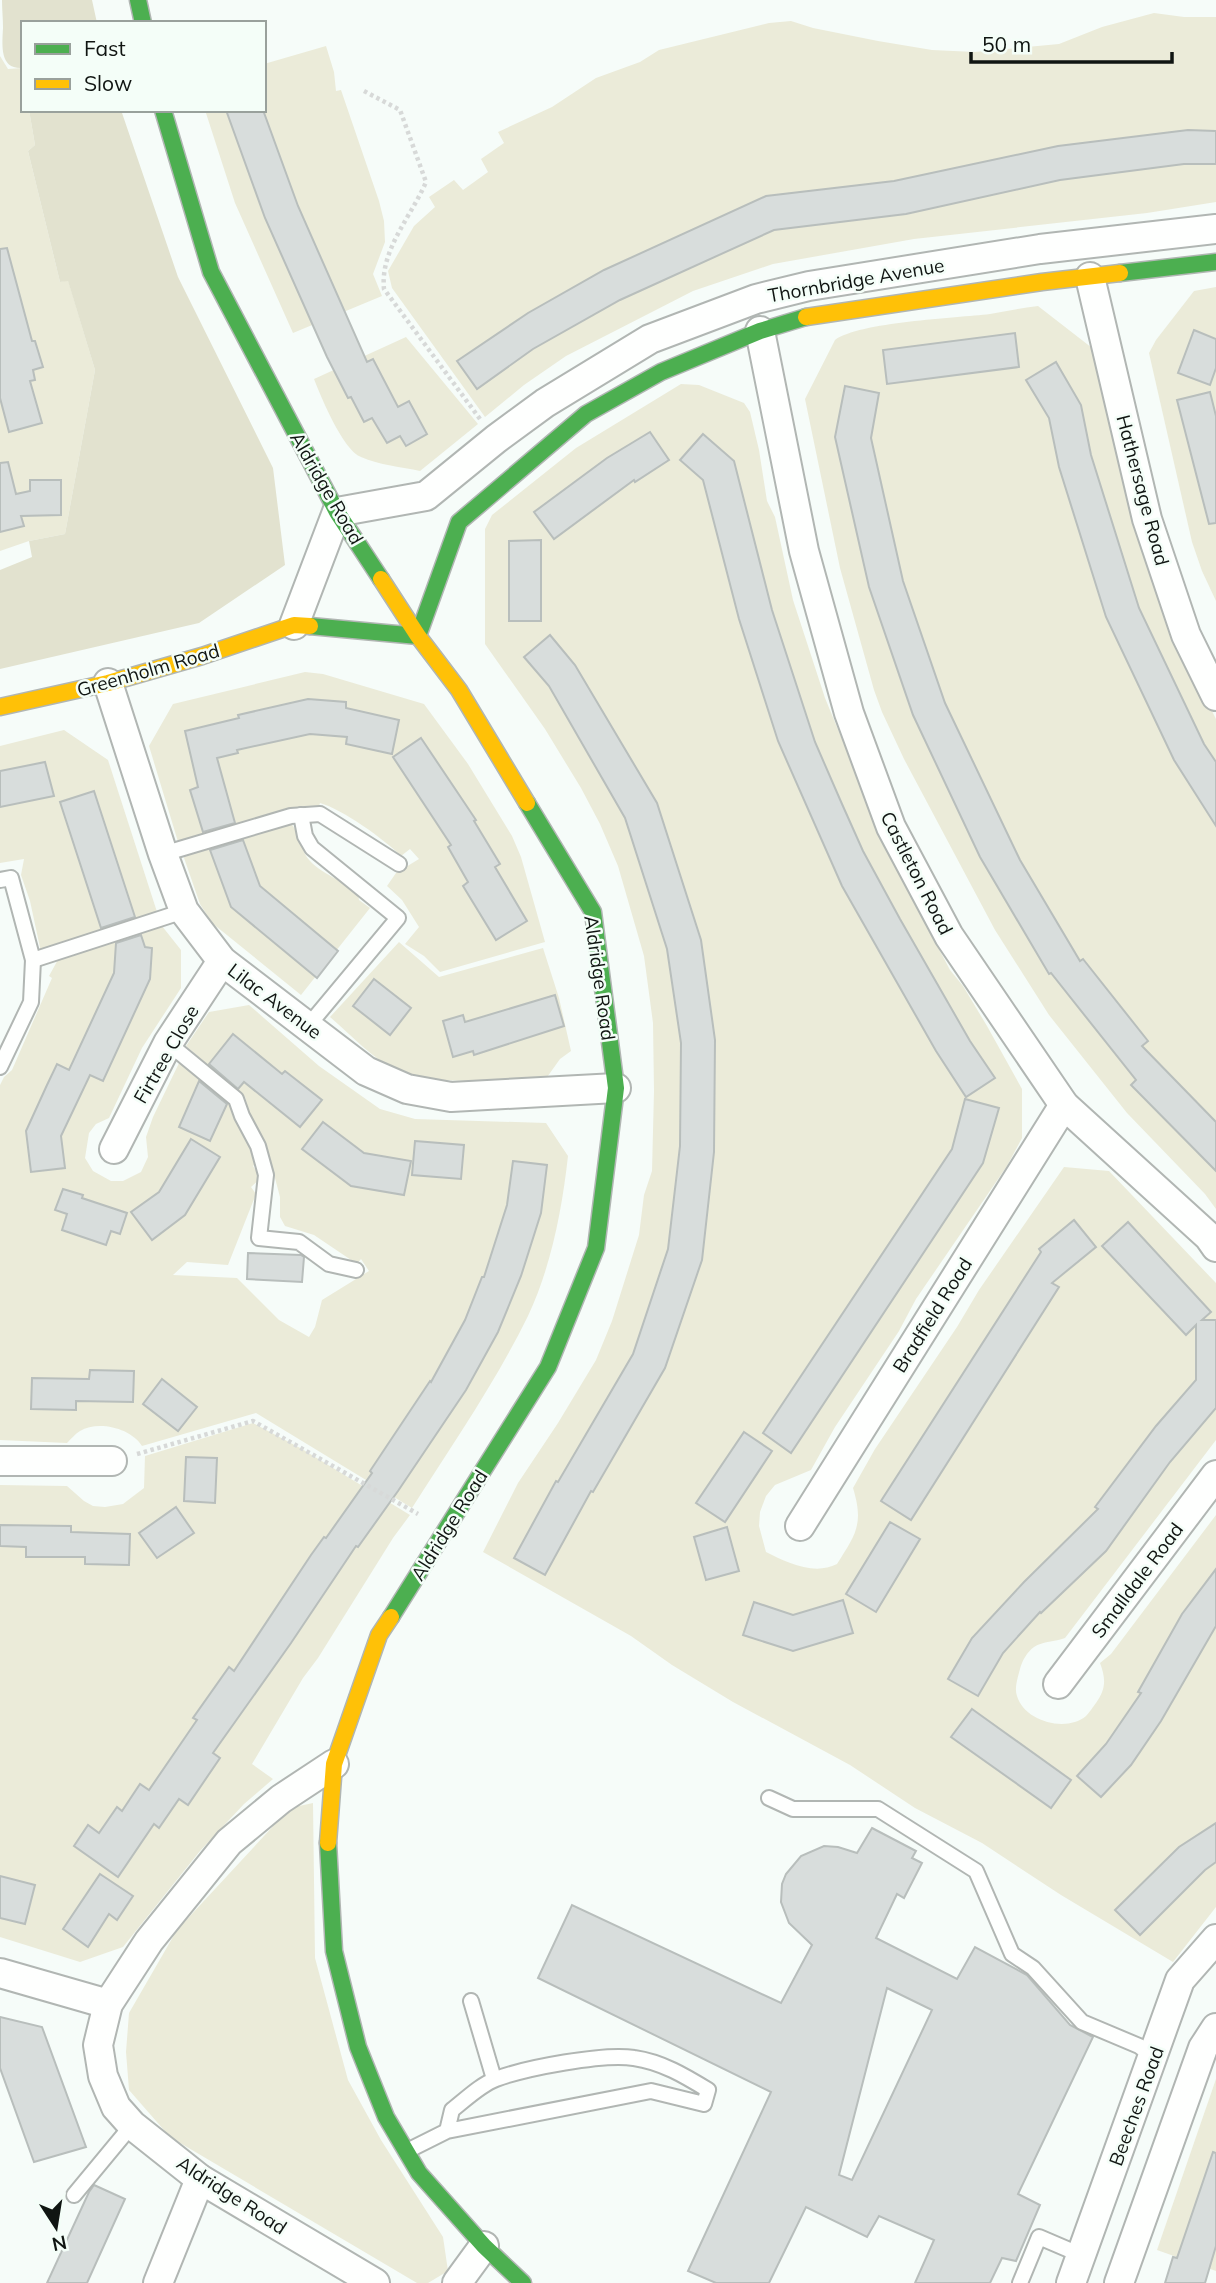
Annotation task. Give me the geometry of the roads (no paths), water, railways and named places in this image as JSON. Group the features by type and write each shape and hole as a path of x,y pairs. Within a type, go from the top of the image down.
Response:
{"street":[{"path":"138,0 143,21"},
{"name":"Aldridge Road","path":"164,112 211,272 337,512 418,636 459,690 593,912 616,1088 596,1248 548,1367 379,1635 334,1764 328,1847 334,1951 358,2047 386,2117 419,2173 484,2245 523,2283"},
{"name":"Thornbridge Avenue","path":"1087,261 1216,229"},
{"name":"Thornbridge Avenue","path":"418,636 459,522 586,414 809,286 1040,249 1087,261 1216,262"},
{"name":"Hathersage Road","path":"1087,261 1147,519 1186,635 1216,696"},
{"name":"Thornbridge Avenue","path":"337,512 426,496 545,403 650,338 758,315"},
{"name":"Castleton Road","path":"758,315 804,551 849,713 891,827 949,936 1064,1105 1209,1237 1216,1247"},
{"path":"426,496 435,515 459,522"},
{"path":"293,625 337,512"},
{"name":"Greenholm Road","path":"0,707 108,683 202,656 293,625 418,636"},
{"name":"Lilac Avenue","path":"108,683 163,855 184,911 222,961 366,1070 407,1089 451,1097 616,1088"},
{"name":"Firtree Close","path":"114,1149 168,1043 222,961"},
{"name":"Bradfield Road","path":"800,1525 1064,1105"},
{"path":"0,1461 112,1461"},
{"name":"Smalldale Road","path":"1058,1684 1216,1475"},
{"name":"Aldridge Road","path":"334,1764 281,1799 229,1842 149,1941 108,2004 98,2045 103,2076 116,2107 132,2125 200,2179 375,2283"},
{"name":"Beeches Road","path":"1071,2283 1180,1980 1216,1939"},
{"path":"0,1973 108,2004"},
{"path":"1119,2283 1203,2048 1216,2028"},
{"path":"158,2283 200,2179"},
{"path":"457,2283 484,2245"}],"lane":[{"path":"163,855 291,816 320,814 399,864"},
{"path":"301,816 305,836 312,848 398,918 308,1026"},
{"path":"0,880 11,878 33,960 31,1002 0,1067"},
{"path":"33,960 184,911"},
{"path":"168,1043 236,1099 258,1146 266,1175 259,1238 299,1242 329,1264 356,1270"},
{"path":"769,1798 793,1809 878,1809 976,1871 1012,1954 1033,1968 1082,2022 1139,2046 1154,2057"},
{"path":"471,2001 494,2079"},
{"path":"406,2152 447,2132 651,2091 704,2104 708,2090 669,2067 633,2057 581,2060 494,2079 452,2110 447,2132"},
{"path":"74,2195 132,2125"},
{"path":"1020,2283 1039,2237 1081,2255"}]}
